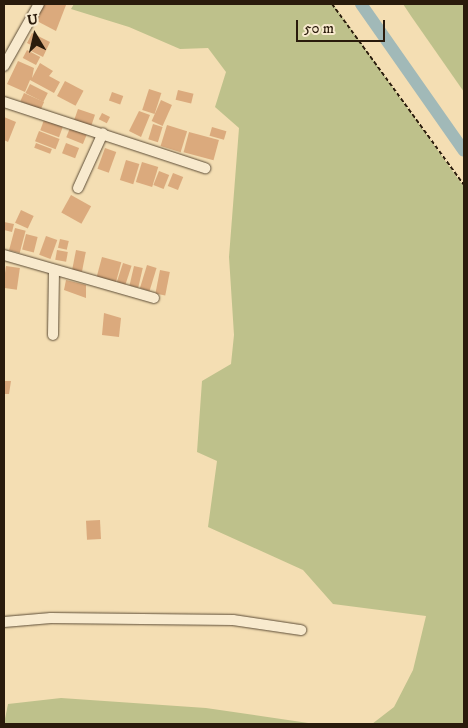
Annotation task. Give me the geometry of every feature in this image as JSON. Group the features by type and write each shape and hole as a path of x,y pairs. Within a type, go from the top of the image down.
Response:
{"street":[{"path":"4,66 39,4"},
{"path":"4,102 205,168"},
{"path":"78,188 103,133"},
{"path":"4,255 154,298"},
{"path":"53,335 54,270"},
{"path":"4,622 51,618 233,620 301,630"}],"path":[{"path":"332,4 464,185"}],"green space":[{"path":"74,4 333,4 464,187 464,724 372,724 394,707 413,670 426,616 333,604 303,570 208,527 217,461 197,452 202,381 231,364 234,335 229,257 239,128 215,107 226,72 208,48 180,49 129,27 71,9"},
{"path":"403,4 464,4 464,92 411,16"},
{"path":"61,698 206,708 315,724 4,724 8,704"}],"building":[{"path":"44,4 66,5 56,31 35,20"},
{"path":"32,33 50,42 43,57 31,51 33,46 27,43"},
{"path":"27,50 40,57 36,65 23,58"},
{"path":"18,61 34,68 32,78 40,63 53,71 49,76 60,82 54,93 30,80 25,92 7,84"},
{"path":"65,81 84,91 76,106 57,96"},
{"path":"30,84 48,93 43,102 25,93"},
{"path":"149,89 161,93 155,114 142,110"},
{"path":"178,90 194,94 191,104 176,100"},
{"path":"112,92 123,96 120,105 109,100"},
{"path":"24,93 44,102 40,110 20,101"},
{"path":"161,100 172,105 163,126 152,121"},
{"path":"78,109 95,115 91,126 74,120"},
{"path":"139,111 150,115 141,137 129,131"},
{"path":"102,113 110,117 107,123 99,119"},
{"path":"4,117 16,122 8,142 4,140"},
{"path":"44,120 63,127 59,137 40,130"},
{"path":"153,124 163,127 158,142 148,139"},
{"path":"167,125 187,131 181,152 161,146"},
{"path":"212,127 226,131 224,140 210,136"},
{"path":"70,128 87,135 83,144 66,137"},
{"path":"39,131 60,139 56,149 35,141"},
{"path":"189,132 219,140 214,160 184,152"},
{"path":"36,143 52,149 50,154 34,148"},
{"path":"66,143 79,148 75,158 62,153"},
{"path":"105,148 116,152 109,173 97,169"},
{"path":"126,160 139,164 133,184 120,180"},
{"path":"142,162 158,167 152,187 136,182"},
{"path":"159,171 169,175 164,189 153,185"},
{"path":"173,173 183,177 178,190 168,186"},
{"path":"71,195 91,206 81,224 61,212"},
{"path":"21,210 34,216 28,229 15,223"},
{"path":"4,222 14,224 12,232 4,230"},
{"path":"15,228 26,231 20,253 9,250"},
{"path":"26,234 38,237 34,252 22,250"},
{"path":"46,236 57,240 50,259 39,255"},
{"path":"60,239 69,241 67,250 58,248"},
{"path":"57,250 68,252 66,262 55,260"},
{"path":"76,250 86,252 82,272 72,270"},
{"path":"102,257 121,262 116,282 97,277"},
{"path":"123,263 132,266 125,285 117,282"},
{"path":"147,265 157,268 150,291 140,288"},
{"path":"6,266 20,268 17,290 4,288"},
{"path":"134,266 143,268 138,288 130,285"},
{"path":"160,270 170,272 165,295 155,294"},
{"path":"66,280 86,285 86,298 64,290"},
{"path":"104,313 121,318 119,337 102,335"},
{"path":"4,381 11,381 9,394 4,394"},
{"path":"100,520 101,539 87,540 86,521"}],"waterway":[{"path":"361,4 464,151"}]}
